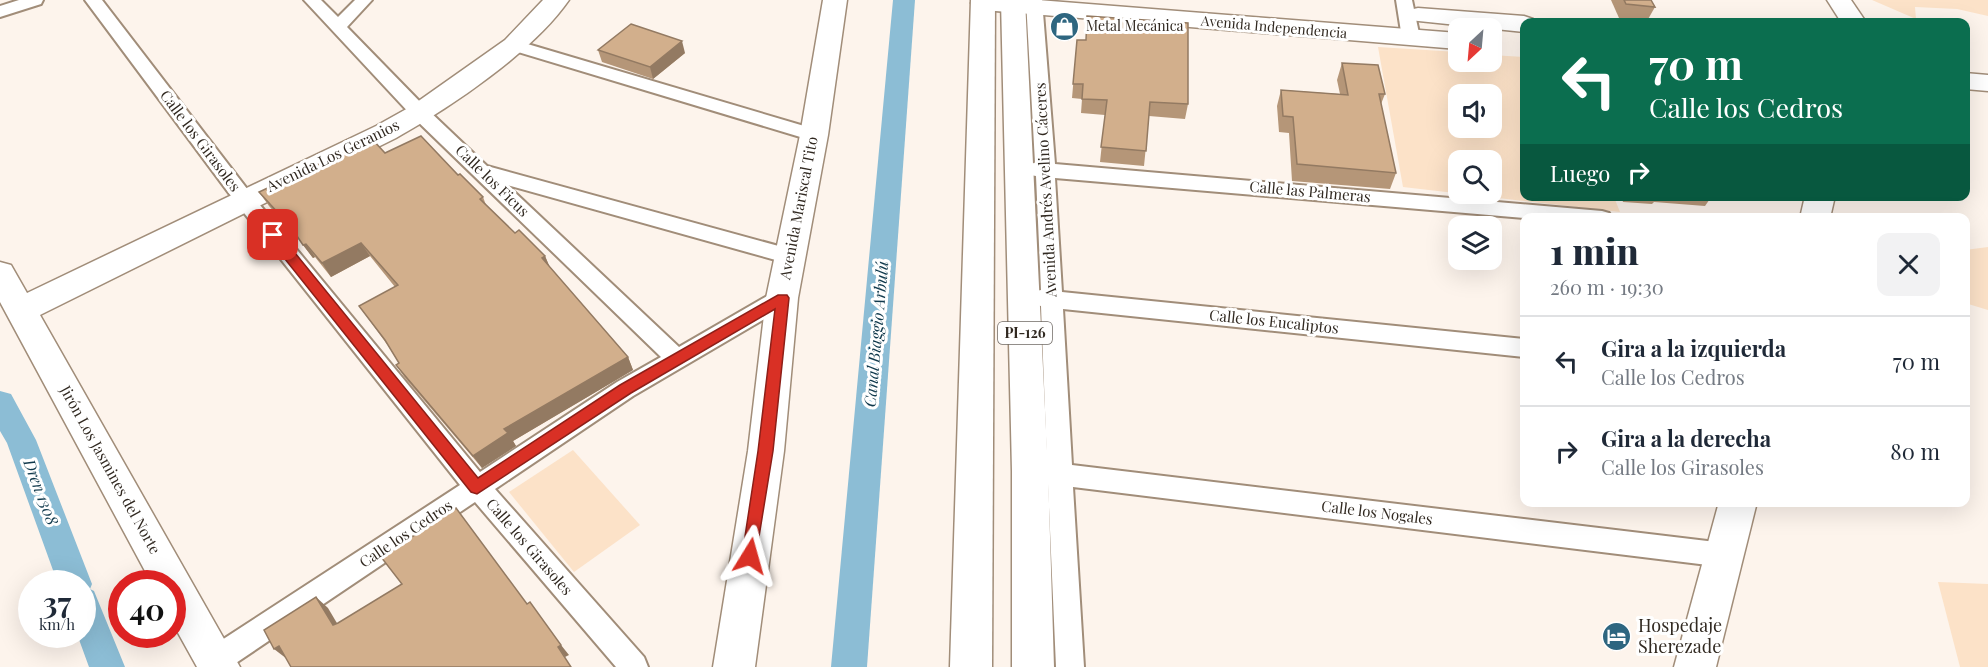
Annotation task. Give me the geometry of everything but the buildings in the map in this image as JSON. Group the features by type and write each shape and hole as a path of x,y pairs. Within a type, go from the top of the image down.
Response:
{"main road":[{"name":"Avenida Los Geranios","path":"21,309 420,113 514,45 556,0"},
{"name":"Avenida Mariscal Tito","path":"734,667 766,451 782,298 814,135 835,0"},
{"name":"Avenida Independencia","path":"1216,0 1407,17 1448,36"},
{"path":"1839,0 1850,18"},
{"name":"Avenida Independencia","path":"1010,3 1407,17 1520,24"},
{"name":"Avenida Andrés Avelino Cáceres","path":"1010,3 1032,169 1038,298 1044,473 1033,667"},
{"name":"PI-126","path":"971,667 1010,3"},
{"path":"1502,45 1520,46"},
{"path":"1970,58 1988,60"},
{"path":"1970,81 1988,83"},
{"name":"Jirón Los Jasmines del Norte","path":"0,273 217,664"},
{"path":"1695,667 1737,507"}],"street":[{"path":"0,12 35,0"},
{"name":"Calle los Girasoles","path":"93,0 244,199 477,487 634,667"},
{"name":"Calle los Ficus","path":"312,0 420,113 676,358"},
{"path":"338,26 364,0"},
{"path":"514,45 814,135"},
{"name":"Calle las Palmeras","path":"1032,169 1544,213"},
{"path":"482,171 790,256"},
{"name":"Calle los Cedros","path":"217,664 477,487 676,358 782,298"},
{"name":"Calle los Eucaliptos","path":"1038,298 1520,348"},
{"name":"Calle los Nogales","path":"1044,473 1724,555"},
{"name":"Avenida Andrés Avelino Cáceres","path":"1044,473 1070,667"}],"shaded area":[{"path":"1872,0 1988,0 1988,16 1957,9 1915,7 1916,18"},
{"path":"1378,47 1448,51 1448,72 1502,72 1502,56 1520,57 1520,200 1502,198 1502,150 1448,150 1448,192 1403,187"},
{"path":"1525,201 1616,201 1620,212"},
{"path":"1988,247 1988,310 1970,305 1970,249"},
{"path":"573,450 640,525 574,572 509,492"},
{"path":"1938,582 1988,584 1988,667 1960,667"}],"waterway":[{"name":"Canal Biaggio Arbulú","path":"849,667 904,0"},
{"name":"Dren 1308","path":"0,403 21,440 70,570"},
{"name":"Dren 1308","path":"96,638 107,667"}],"place":[{"name":"Metal Mecánica","path":"1065,26"},
{"name":"Hospedaje Sherezade","path":"1617,636"}],"route":[{"path":"273,235 477,487 676,358 782,298 766,451 750,556"}]}
